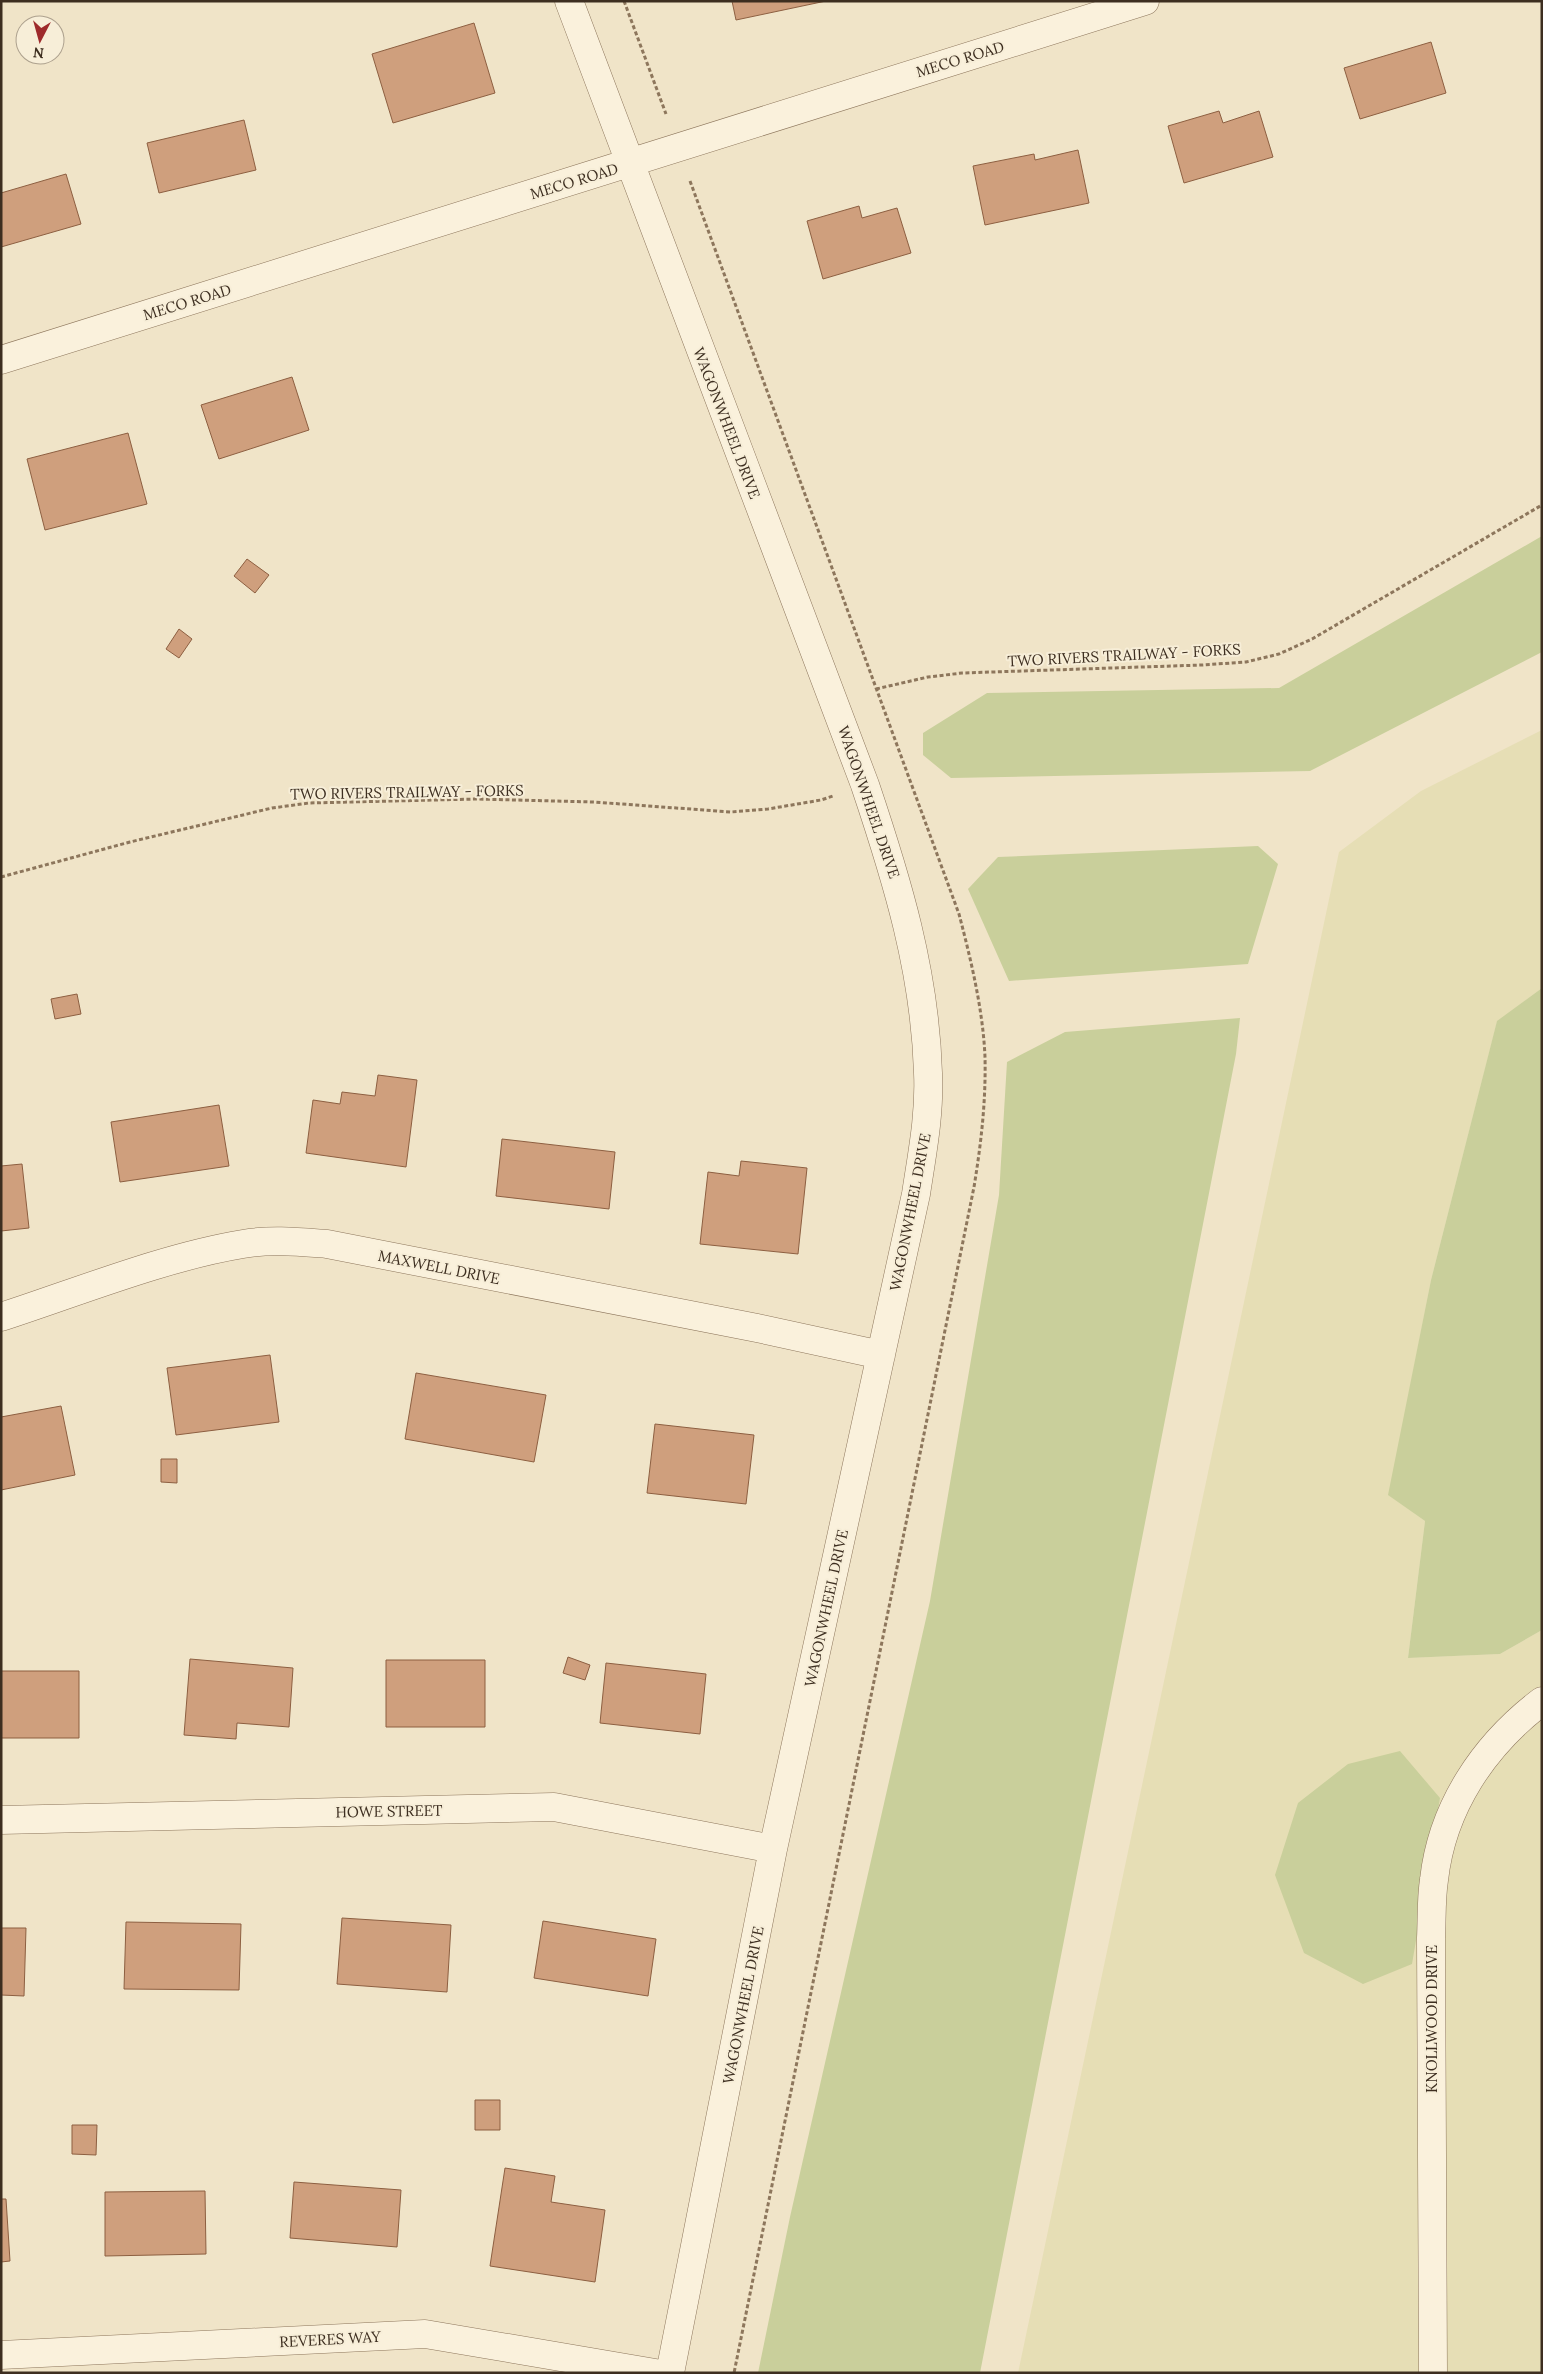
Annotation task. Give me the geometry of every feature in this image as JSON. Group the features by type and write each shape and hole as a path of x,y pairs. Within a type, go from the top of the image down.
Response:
{"street":[{"name":"WAGONWHEEL DRIVE","path":"568,1 628,164 864,784 908,921 919,975 925,1022 928,1074 926,1126 916,1194 773,1850 670,2373"},
{"name":"MECO ROAD","path":"1,360 1145,1"},
{"name":"MAXWELL DRIVE","path":"1,1317 178,1259 244,1244 288,1241 327,1244 757,1328 881,1355"},
{"name":"KNOLLWOOD DRIVE","path":"1433,2373 1431,1938 1434,1879 1443,1836 1460,1792 1494,1744 1542,1701"},
{"name":"HOWE STREET","path":"1,1820 554,1807 773,1850"},
{"name":"REVERES WAY","path":"1,2355 425,2334 655,2373"}],"path":[{"path":"624,1 656,89"},
{"path":"702,212 959,914 968,947 982,1027 985,1056 983,1134 734,2373"},
{"name":"TWO RIVERS TRAILWAY - FORKS","path":"876,689 928,677 962,673 1202,665 1246,662 1279,654 1312,639 1542,505"},
{"name":"TWO RIVERS TRAILWAY - FORKS","path":"1,878 139,840 272,808 309,802 476,799 594,802 731,812 768,809 821,800"}],"shaded area":[{"path":"1542,730 1542,988 1497,1022 1431,1280 1389,1495 1425,1521 1408,1658 1500,1654 1542,1630 1542,2373 1018,2373 1339,852 1421,791"}],"green space":[{"path":"1542,536 1542,652 1310,771 951,778 923,755 923,733 987,693 1279,688"},
{"path":"1258,846 1278,864 1248,964 1009,981 968,889 998,857"},
{"path":"1542,988 1542,1630 1500,1654 1408,1658 1425,1521 1388,1495 1431,1280 1497,1021"},
{"path":"1240,1018 1236,1054 980,2373 758,2373 790,2217 930,1601 999,1195 1007,1062 1065,1032"},
{"path":"1400,1751 1440,1798 1412,1964 1363,1984 1304,1953 1275,1875 1298,1803 1348,1764"}],"building":[{"path":"732,1 826,1 736,20"},
{"path":"474,23 495,93 393,123 372,54"},
{"path":"1431,42 1446,93 1360,119 1344,68"},
{"path":"1219,111 1223,123 1259,111 1273,157 1184,183 1168,126"},
{"path":"244,120 256,170 159,193 147,143"},
{"path":"1078,150 1089,203 985,225 973,166 1034,154 1035,160"},
{"path":"66,174 81,224 1,247 1,193"},
{"path":"859,206 862,218 897,208 911,253 823,279 807,221"},
{"path":"292,377 309,430 219,459 201,405"},
{"path":"128,433 147,504 45,530 27,459"},
{"path":"247,559 269,575 255,593 234,576"},
{"path":"179,629 192,639 179,658 166,649"},
{"path":"77,994 81,1014 55,1019 51,999"},
{"path":"378,1075 417,1080 406,1167 306,1153 313,1100 340,1104 342,1092 375,1096"},
{"path":"219,1105 229,1166 120,1182 111,1122"},
{"path":"502,1139 615,1152 609,1209 496,1196"},
{"path":"741,1161 807,1168 798,1254 700,1244 708,1172 739,1176"},
{"path":"22,1164 29,1228 1,1231 1,1166"},
{"path":"270,1355 279,1422 176,1435 167,1368"},
{"path":"416,1373 546,1395 534,1462 405,1439"},
{"path":"61,1406 75,1475 1,1490 1,1417"},
{"path":"655,1424 754,1435 746,1504 647,1493"},
{"path":"161,1459 177,1459 177,1483 161,1482"},
{"path":"568,1657 590,1665 585,1680 563,1673"},
{"path":"190,1659 293,1668 289,1727 237,1723 236,1739 184,1735"},
{"path":"386,1660 485,1660 485,1727 386,1727"},
{"path":"606,1663 706,1674 700,1734 600,1723"},
{"path":"1,1671 79,1671 79,1738 1,1738"},
{"path":"342,1918 451,1925 447,1992 337,1984"},
{"path":"543,1921 656,1939 648,1996 534,1978"},
{"path":"126,1922 241,1924 239,1990 124,1989"},
{"path":"1,1928 26,1928 24,1996 1,1995"},
{"path":"475,2100 500,2100 500,2130 475,2130"},
{"path":"72,2125 97,2125 96,2155 72,2154"},
{"path":"505,2168 555,2176 551,2202 605,2210 595,2282 490,2266"},
{"path":"294,2182 401,2190 397,2247 290,2238"},
{"path":"205,2191 206,2254 105,2256 105,2192"},
{"path":"1,2199 6,2199 10,2261 1,2262"}]}
